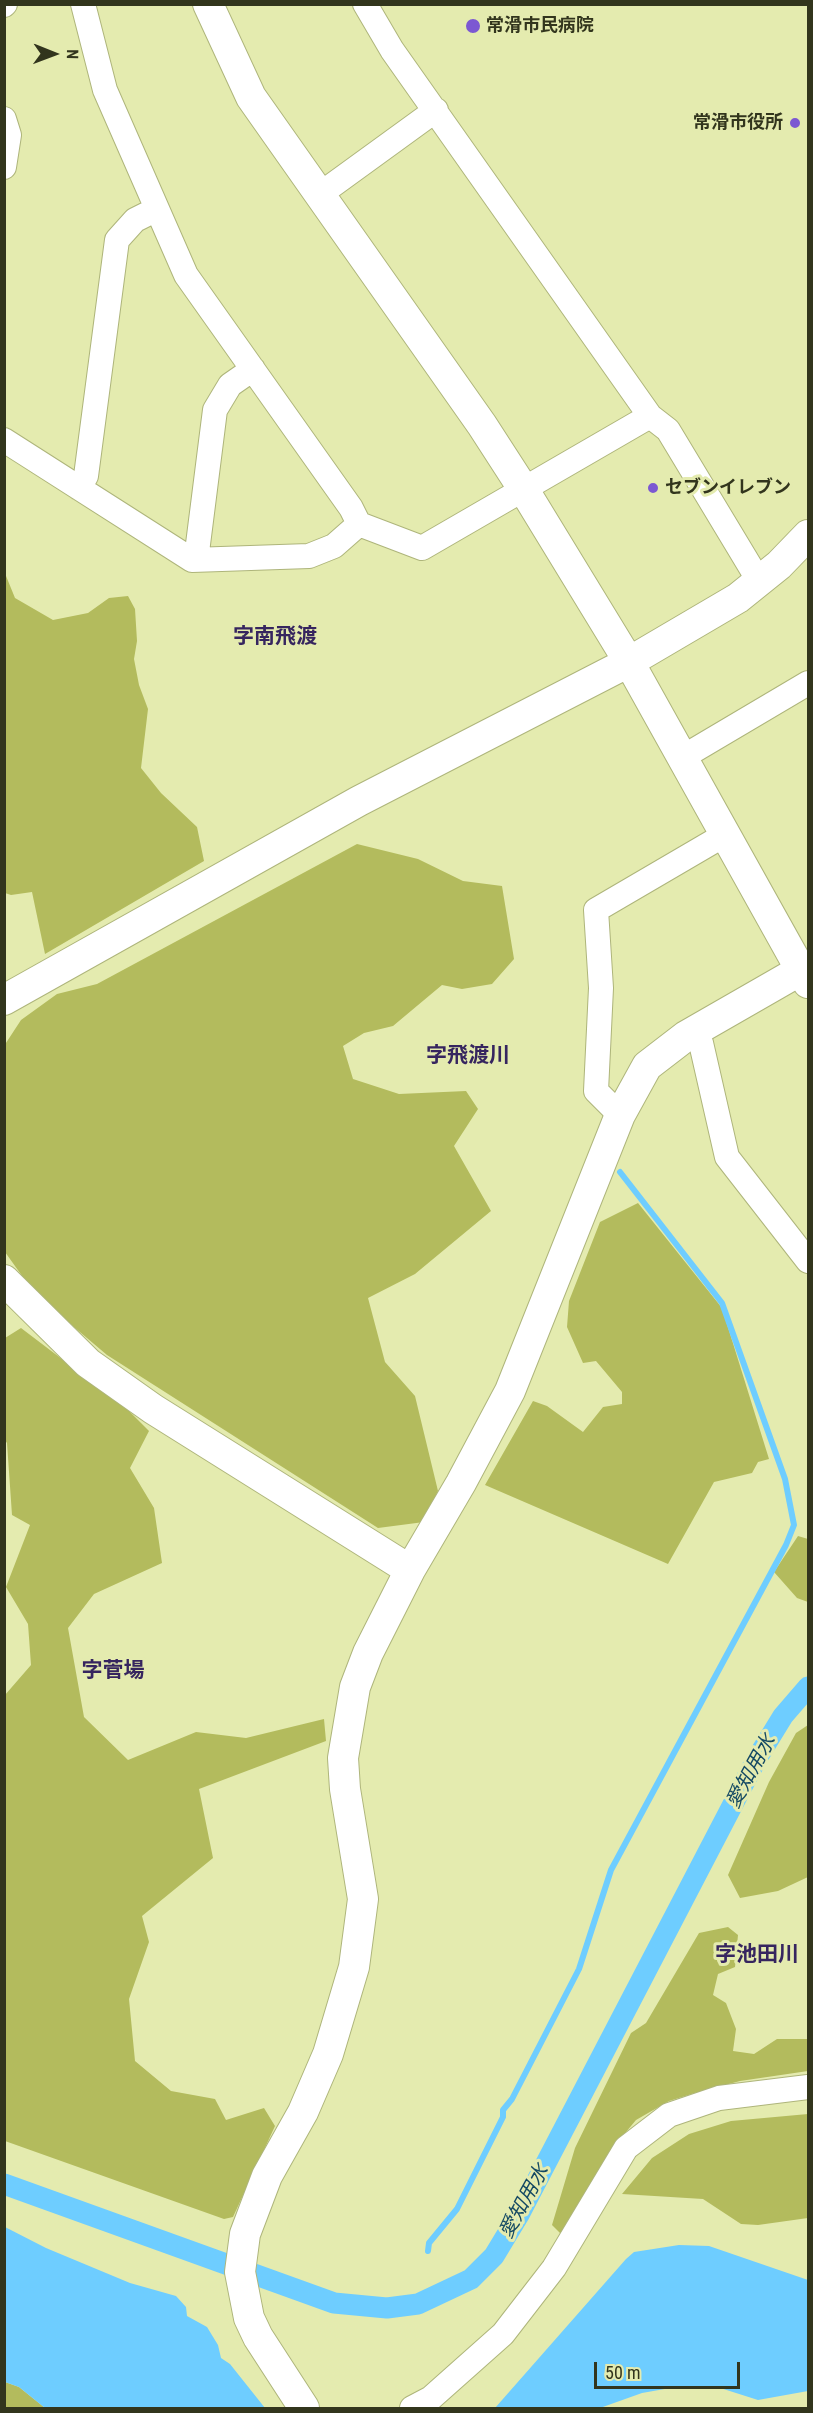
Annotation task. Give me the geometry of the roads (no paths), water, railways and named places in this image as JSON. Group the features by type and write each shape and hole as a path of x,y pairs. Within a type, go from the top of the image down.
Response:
{"street":[{"path":"83,4 105,90 186,275 351,508 359,524 422,548 650,416"},
{"path":"208,4 250,97 482,425 524,490 629,662 805,976 694,1031 647,1066 620,1115 510,1391 461,1483 410,1570 368,1653 355,1687 345,1733 345,1788 363,1899 354,1967 328,2054 303,2112 267,2176 242,2249 242,2292 258,2337 304,2409"},
{"path":"365,4 392,50 650,416 668,430 759,581"},
{"path":"319,195 436,110"},
{"path":"4,119 9,135 4,167"},
{"path":"78,488 86,476 117,240 135,220 157,209"},
{"path":"196,560 215,410 230,385 253,369"},
{"path":"4,440 192,560 309,556 334,546 359,524"},
{"path":"4,1000 359,801 629,662 738,598 808,535"},
{"path":"682,757 807,688"},
{"path":"620,1115 596,1091 601,988 596,910 726,834"},
{"path":"694,1031 701,1042 727,1158 808,1261"},
{"path":"4,1280 88,1363 153,1408 410,1570"},
{"path":"412,2409 431,2398 503,2334 554,2268 626,2148 669,2115 719,2098 808,2087"}],"water":[{"path":"5,2227 46,2248 130,2283 176,2296 186,2307 187,2316 207,2327 218,2345 221,2358 230,2364 265,2408 45,2408 19,2387 5,2382"},
{"path":"679,2245 709,2246 808,2280 808,2391 758,2400 714,2386 676,2387 642,2393 600,2408 495,2408 626,2259 634,2252"}],"waterway":[{"path":"428,2251 429,2243 457,2209 503,2117 503,2110 512,2099 579,1969 611,1870 786,1545 794,1525 785,1479 722,1303 620,1172"},
{"name":"愛知用水","path":"4,2184 334,2303 387,2308 418,2304 471,2279 494,2256 520,2213 756,1760 783,1716 808,1687"}],"place":[{"name":"常滑市民病院","path":"473,26"},
{"name":"常滑市役所","path":"795,123"},
{"name":"セブンイレブン","path":"653,488"}],"district":[{"name":"字南飛渡","path":"275,638"},
{"name":"字飛渡川","path":"468,1057"},
{"name":"字菅場","path":"113,1672"},
{"name":"字池田川","path":"757,1956"}]}
